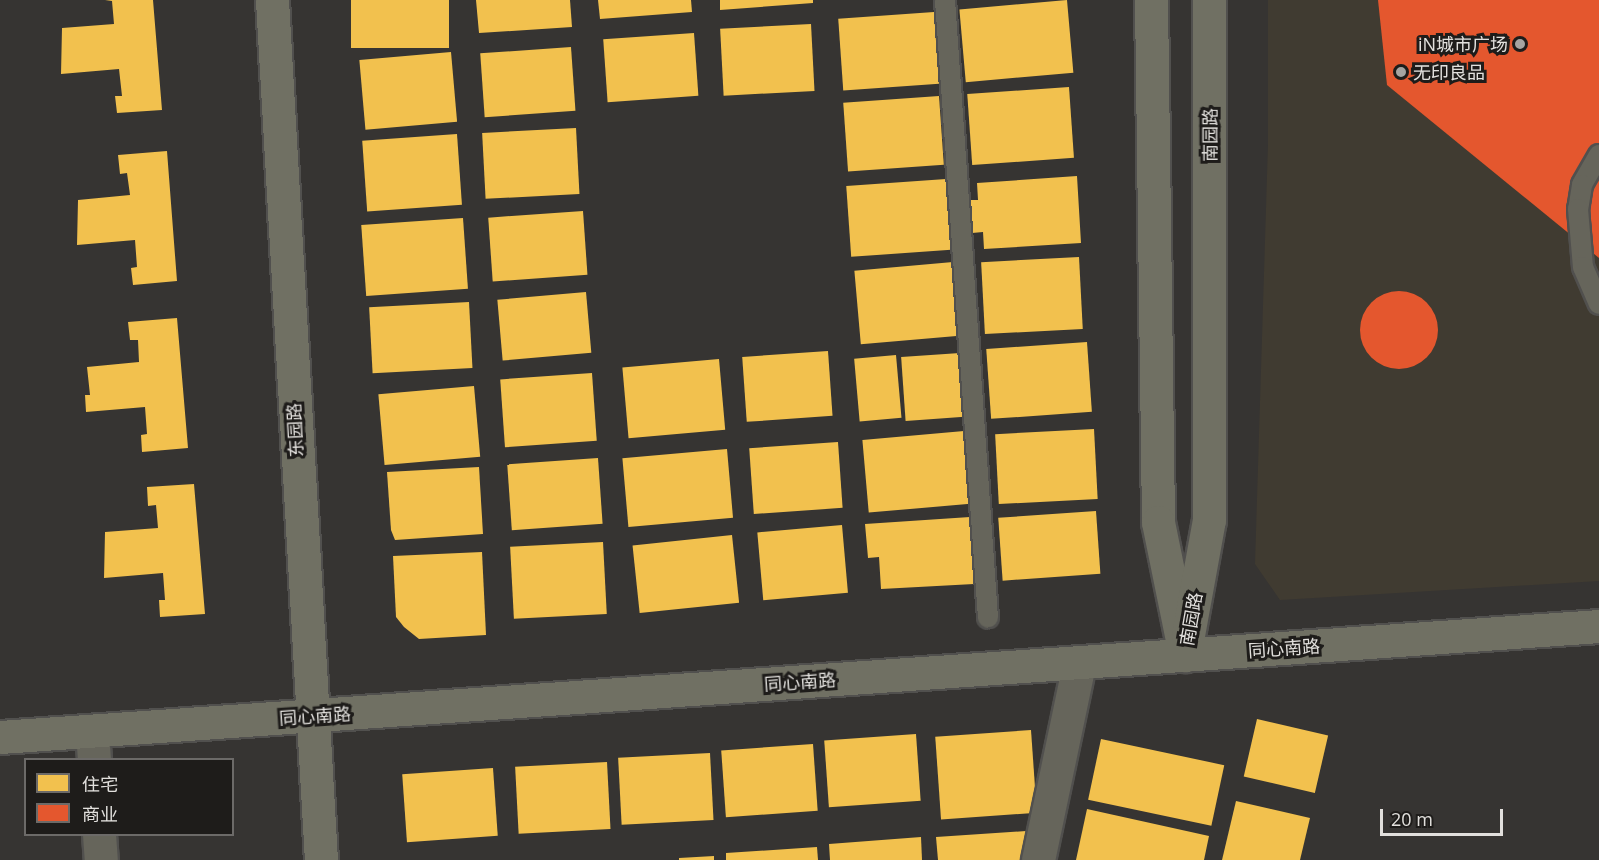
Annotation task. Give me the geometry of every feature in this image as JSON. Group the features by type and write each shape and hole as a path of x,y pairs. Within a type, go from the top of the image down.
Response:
{"street":[{"name":"东园路","path":"272,0 321,860"},
{"name":"南园路","path":"1151,0 1158,522 1185,655"},
{"name":"南园路","path":"1185,655 1209,520 1209,0"},
{"name":"同心南路","path":"0,737 93,745 312,716 1599,626"},
{"path":"1038,860 1079,663"},
{"path":"99,836 101,860"}],"lane":[{"path":"945,0 988,618"},
{"path":"1599,155 1582,185 1578,209 1582,267 1599,304"}],"shaded area":[{"name":"iN城市广场","path":"1268,0 1599,0 1599,581 1280,600 1255,564 1268,144"}],"building: 住宅":[{"path":"105,0 153,0 162,110 117,113 115,96 122,96 119,69 61,74 62,28 114,24 112,1"},
{"path":"351,0 449,0 449,48 351,48"},
{"path":"476,0 570,0 572,27 479,33"},
{"path":"598,0 691,0 692,12 600,19"},
{"path":"720,0 813,0 813,3 720,10"},
{"path":"1067,0 1073,73 966,82 959,9"},
{"path":"934,12 939,84 843,91 838,19"},
{"path":"811,24 815,91 724,96 720,29"},
{"path":"694,33 698,96 608,102 603,39"},
{"path":"571,47 575,111 485,117 480,53"},
{"path":"451,52 457,122 365,130 359,60"},
{"path":"1069,87 1074,158 972,165 967,94"},
{"path":"939,96 944,165 848,172 843,103"},
{"path":"576,128 579,194 486,199 482,133"},
{"path":"457,134 462,205 367,211 362,141"},
{"path":"167,151 177,281 133,285 131,268 137,267 135,240 77,245 78,200 130,195 127,173 120,174 118,155"},
{"path":"1077,176 1081,243 984,249 983,232 972,233 970,200 978,200 977,183"},
{"path":"946,179 951,250 851,257 846,186"},
{"path":"583,211 587,275 493,281 488,218"},
{"path":"463,218 468,289 366,296 361,225"},
{"path":"1079,257 1083,329 985,334 981,262"},
{"path":"953,262 959,336 861,344 854,271"},
{"path":"586,292 591,353 503,361 497,300"},
{"path":"469,302 472,368 373,373 369,307"},
{"path":"177,318 188,448 142,452 141,435 147,434 145,407 86,412 85,395 90,395 87,367 139,362 138,340 130,340 128,322"},
{"path":"1087,342 1092,412 991,419 986,349"},
{"path":"828,351 833,416 747,422 742,357"},
{"path":"960,353 964,417 906,421 901,357"},
{"path":"896,355 901,418 860,421 854,359"},
{"path":"719,359 725,430 629,438 622,367"},
{"path":"592,373 597,441 505,447 500,379"},
{"path":"474,386 480,457 385,465 378,394"},
{"path":"1094,429 1098,499 999,504 995,434"},
{"path":"964,431 970,504 869,513 862,440"},
{"path":"838,442 843,508 754,514 749,448"},
{"path":"727,449 733,518 628,527 622,458"},
{"path":"598,458 603,524 512,530 507,464"},
{"path":"479,467 483,534 395,540 391,530 387,472"},
{"path":"194,484 205,614 160,617 159,600 165,600 163,573 104,578 105,532 158,528 156,505 148,506 147,487"},
{"path":"1096,511 1100,574 1003,581 998,518"},
{"path":"970,517 974,584 881,589 879,557 868,558 865,524"},
{"path":"842,525 848,593 763,600 757,532"},
{"path":"732,535 739,603 640,613 633,545"},
{"path":"603,542 607,614 514,619 510,547"},
{"path":"482,552 486,635 419,639 404,627 396,617 393,556"},
{"path":"1257,719 1328,735 1315,793 1244,776"},
{"path":"1031,730 1037,813 941,819 935,737"},
{"path":"916,734 921,801 829,807 824,740"},
{"path":"1101,739 1224,765 1211,826 1088,800"},
{"path":"813,744 818,811 726,817 721,750"},
{"path":"710,753 714,820 622,825 618,758"},
{"path":"607,762 611,829 519,834 515,767"},
{"path":"493,768 498,836 407,842 402,774"},
{"path":"1236,801 1310,818 1300,860 1222,860"},
{"path":"1087,809 1209,836 1204,860 1076,860"},
{"path":"1026,831 1025,860 938,860 936,837"},
{"path":"921,837 922,860 830,860 829,844"},
{"path":"817,847 818,860 726,860 726,853"},
{"path":"714,856 714,860 679,860 679,858"}],"building: 商业":[{"path":"1378,0 1599,0 1599,258 1387,85"},
{"path":"1399,291 1414,294 1431,308 1438,330 1435,345 1421,362 1399,369 1384,366 1367,352 1360,330 1363,315 1377,298"}],"place":[{"name":"iN城市广场","path":"1520,44"},
{"name":"无印良品","path":"1401,72"}]}
